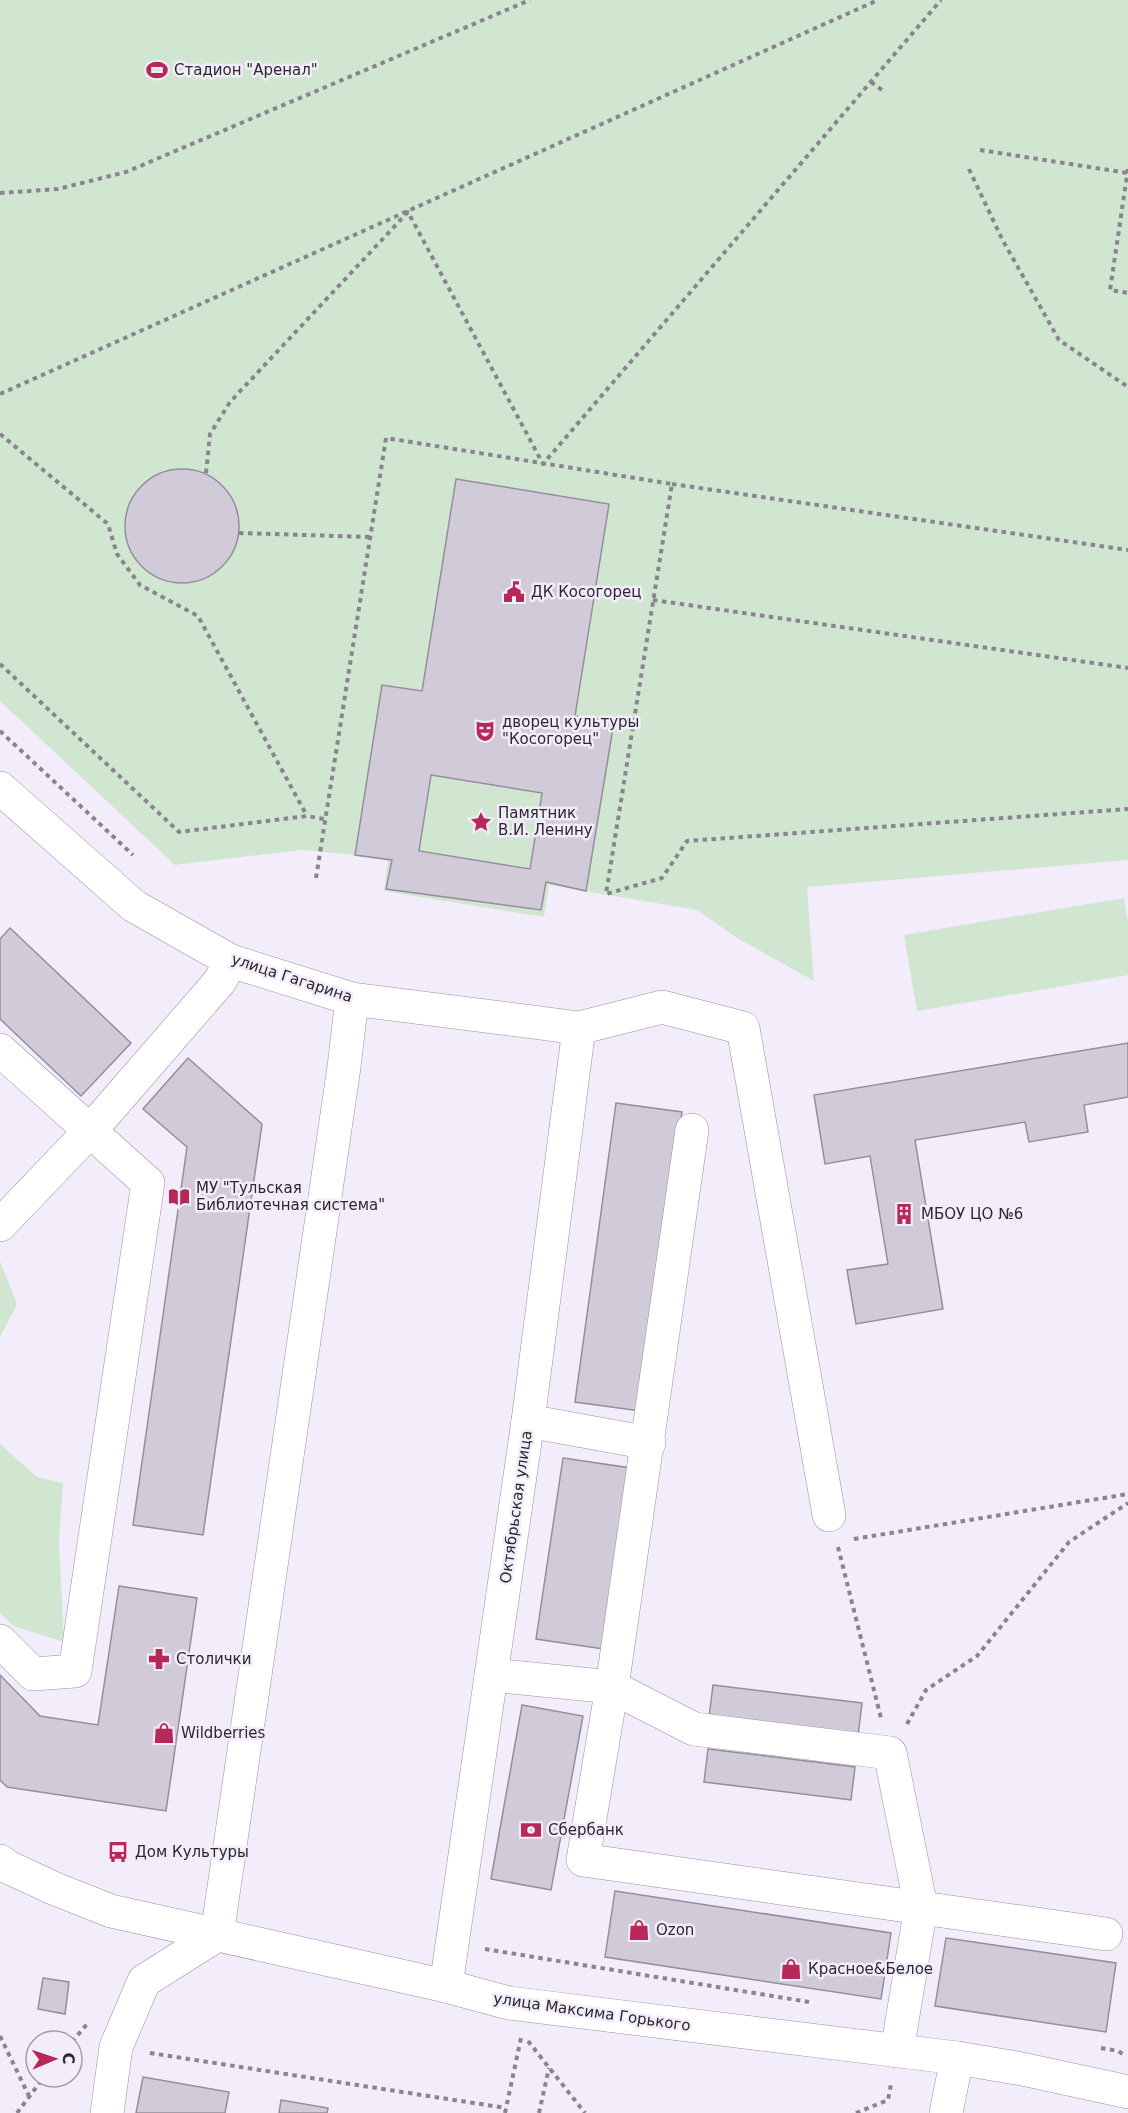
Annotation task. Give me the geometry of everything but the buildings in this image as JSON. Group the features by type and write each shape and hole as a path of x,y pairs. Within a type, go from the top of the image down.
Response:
{"street":[{"name":"улица Гагарина","path":"0,788 134,906 231,961 352,999 579,1028 662,1007 742,1028 833,1528"},
{"path":"0,1225 90,1131 220,981 231,961"},
{"path":"107,2113 116,2047 144,1981 217,1935 343,1078 352,999"},
{"name":"Октябрьская улица","path":"446,1986 528,1421 579,1028"},
{"path":"0,1050 148,1183 75,1671 33,1674 0,1641"},
{"path":"692,1130 649,1443 583,1860 1106,1934"},
{"path":"528,1421 649,1443"},
{"path":"491,1675 612,1687 694,1729 890,1753 921,1907 897,2051"},
{"name":"улица Максима Горького","path":"3,1868 111,1911 509,2002 957,2058 1022,2069 1128,2092"},
{"path":"946,2113 957,2058"}],"path":[{"path":"0,194 58,189 126,172 530,0"},
{"path":"0,394 878,0"},
{"path":"543,464 941,0"},
{"path":"872,82 882,90"},
{"path":"980,150 1128,171 1110,290 1128,293"},
{"path":"969,169 1002,240 1059,340 1128,387"},
{"path":"408,212 543,464"},
{"path":"206,473 210,434 230,402 408,212"},
{"path":"0,434 108,524 117,554 140,585 198,616 307,816"},
{"path":"316,878 386,438 672,484 1128,550"},
{"path":"672,484 606,894 662,878 687,842 1128,809"},
{"path":"239,533 370,537"},
{"path":"653,600 1128,668"},
{"path":"0,664 179,832 307,816 324,819"},
{"path":"0,731 134,856"},
{"path":"890,1753 833,1528 1128,1494"},
{"path":"890,1753 926,1690 977,1656 1069,1542 1128,1503"},
{"path":"452,1942 516,1955 820,2004"},
{"path":"116,2047 505,2111 522,2035 585,2113"},
{"path":"0,2036 29,2096"},
{"path":"1095,2047 1118,2051 1128,2057"},
{"path":"856,2113 888,2100 897,2051"},
{"path":"539,2113 549,2067"},
{"path":"17,2113 35,2089"}],"green space":[{"path":"0,0 1128,0 1128,860 807,887 814,981 737,938 697,910 549,885 544,917 384,891 388,861 355,855 301,850 175,865 0,701"},
{"path":"1124,898 1128,923 1128,975 917,1011 904,935"},
{"path":"0,1261 17,1304 0,1337"},
{"path":"0,1444 37,1477 63,1483 59,1542 64,1642 14,1626 0,1613"}],"place":[{"name":"Стадион \"Аренал\"","path":"157,70"},
{"name":"ДК Косогорец","path":"514,592"},
{"name":"дворец культуры \"Косогорец\"","path":"485,731"},
{"name":"Памятник В.И. Ленину","path":"481,822"},
{"name":"МУ \"Тульская Библиотечная система\"","path":"179,1197"},
{"name":"МБОУ ЦО №6","path":"904,1214"},
{"name":"Столички","path":"159,1659"},
{"name":"Wildberries","path":"164,1733"},
{"name":"Сбербанк","path":"531,1830"},
{"name":"Дом Культуры","path":"118,1852"},
{"name":"Ozon","path":"639,1930"},
{"name":"Красное&Белое","path":"791,1969"}]}
